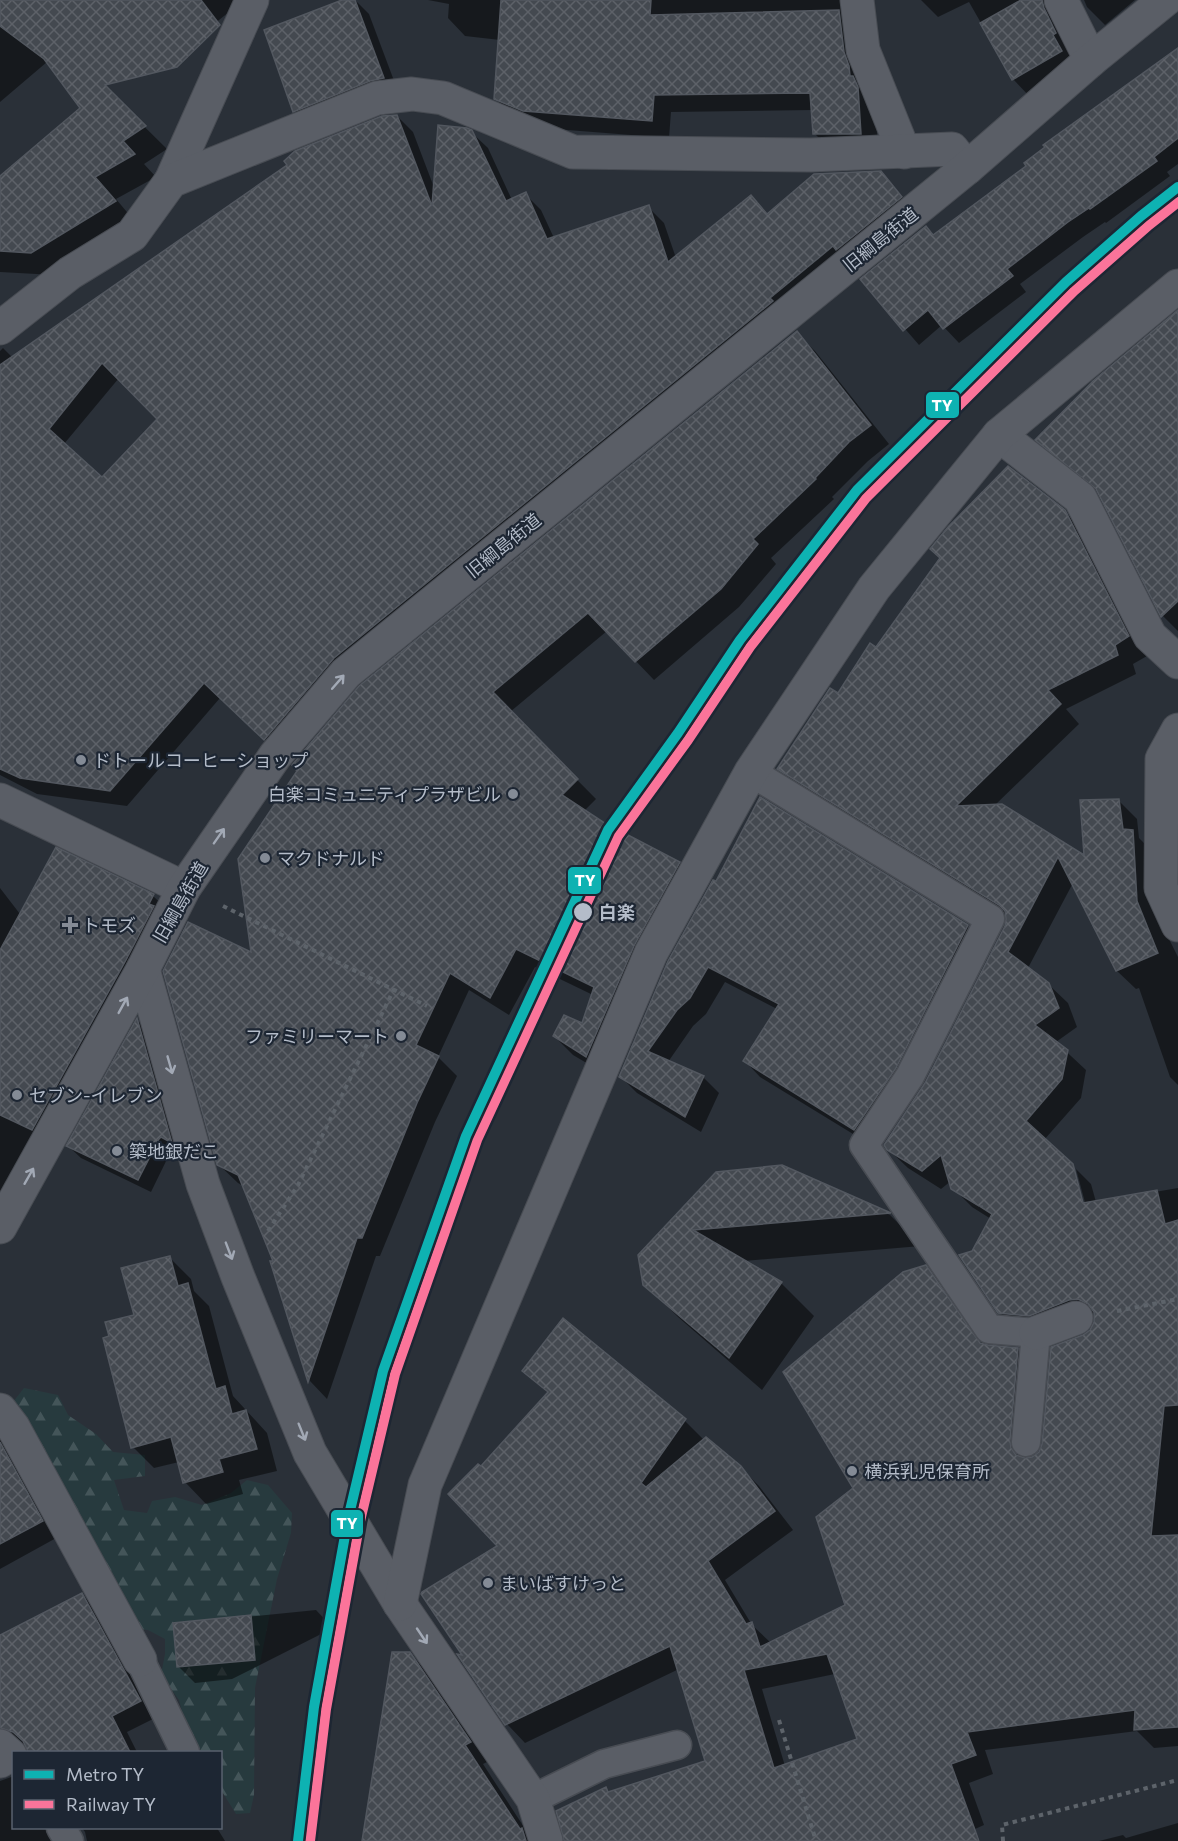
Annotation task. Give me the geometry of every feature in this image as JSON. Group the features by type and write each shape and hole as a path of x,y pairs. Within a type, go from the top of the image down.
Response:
{"street":[{"path":"0,328 70,273 132,235 171,181 252,0"},
{"path":"857,0 863,50 904,152"},
{"path":"1062,0 1091,60"},
{"name":"旧綱島街道","path":"0,1227 184,888 274,756 346,673 967,168 1091,60 1165,0"},
{"path":"171,181 377,98 412,94 443,98 573,152 811,155 952,149 967,168"},
{"path":"0,302 70,273"},
{"path":"400,1604 429,1474 651,953 751,772 874,588 999,435 1178,286"},
{"path":"999,435 1080,498 1150,636 1178,662"},
{"path":"1178,730 1162,759 1161,888 1178,925"},
{"path":"0,800 184,888"},
{"path":"142,969 203,1184 238,1277 310,1453 400,1604 534,1799 546,1841"},
{"path":"1036,1333 1076,1318"},
{"path":"0,1410 13,1427 140,1660"}],"lane":[{"path":"751,772 990,919 910,1076 864,1145 989,1329 1036,1333 1026,1442"},
{"path":"140,1660 185,1751"},
{"path":"534,1799 604,1764 677,1745"}],"path":[{"path":"184,888 426,1006"},
{"path":"238,1277 298,1185 394,989"},
{"path":"1076,1318 1178,1299"},
{"path":"779,1720 816,1841"},
{"path":"1003,1841 1002,1825 1178,1780"}],"green space":[{"path":"24,1388 58,1395 68,1415 96,1434 113,1452 145,1455 145,1476 114,1480 124,1510 147,1513 152,1501 175,1497 202,1505 231,1493 247,1480 268,1485 292,1513 291,1533 277,1579 255,1688 254,1795 250,1813 236,1814 222,1792 222,1751 198,1751 187,1730 179,1700 161,1675 165,1639 148,1630 132,1628 13,1402"}],"building":[{"path":"0,0 201,0 220,25 177,67 105,85 146,126 123,141 135,154 95,177 116,201 31,253 0,251 0,176 80,108 44,59 0,26"},
{"path":"342,0 355,0 384,78 370,81 293,112 264,30"},
{"path":"501,0 651,0 650,15 839,10 844,52 850,76 853,76 858,87 861,134 813,134 810,93 654,95 652,121 523,111 494,99"},
{"path":"1021,0 1042,0 1056,33 1053,35 1062,51 1012,80 980,23"},
{"path":"1178,48 1178,138 1154,157 1157,161 1068,222 1007,269 1013,276 943,329 928,310 903,331 860,279 926,226 933,235 1026,166 1024,163 1045,147 1043,145"},
{"path":"397,115 432,206 438,125 467,128 472,130 506,201 526,192 547,239 649,205 668,262 751,195 767,214 814,174 881,171 902,197 836,250 833,246 770,298 773,301 334,658 264,740 204,683 110,791 20,778 0,769 0,365 287,165 284,161 295,151 382,116","holes":["102,363 157,419 102,477 49,429"]},
{"path":"1178,310 1178,601 1161,617 1096,489 1035,440 1093,381"},
{"path":"797,331 871,425 849,442 816,479 753,539 758,544 721,589 635,662 588,613 493,692 578,779 562,795 603,822 680,862 634,946 586,1057 553,1036 564,1015 582,1023 594,987 516,949 490,998 450,973 416,1045 439,1056 417,1103 362,1238 357,1238 308,1382 270,1261 273,1261 238,1175 217,1165 163,971 188,922 251,952 238,859 297,771 292,765 359,686"},
{"path":"1008,466 1065,510 1129,636 1115,645 1118,655 1048,690 1061,704 956,806 1002,804 1084,855 1080,800 1119,799 1123,829 1133,830 1137,901 1158,953 1116,971 1058,857 1008,952 1049,983 1059,1008 1035,1025 1068,1050 1062,1079 1026,1121 1073,1164 1083,1203 1157,1190 1165,1224 1178,1220 1178,1405 1164,1406 1151,1536 1178,1535 1178,1727 1134,1730 1135,1710 967,1732 976,1755 951,1764 979,1841 564,1841 556,1811 606,1787 608,1792 705,1761 670,1646 505,1725 457,1654 462,1655 421,1594 497,1546 448,1494 478,1464 481,1466 548,1392 522,1371 563,1318 686,1419 641,1483 646,1487 706,1437 741,1466 775,1511 708,1561 746,1624 752,1622 760,1647 845,1605 816,1517 853,1488 783,1372 903,1272 926,1265 980,1343 1018,1348 1010,1441 1011,1448 1016,1455 1025,1458 1032,1457 1039,1452 1042,1444 1051,1347 1083,1335 1090,1330 1094,1322 1094,1312 1088,1304 1078,1299 1069,1300 1029,1316 998,1313 959,1255 972,1251 992,1214 981,1207 983,1206 979,1206 951,1189 941,1155 922,1171 887,1150 884,1145 925,1083 1005,926 1005,911 999,905 777,769 830,688 838,693 870,643 876,647 940,558 930,549 948,527","holes":["827,1654 857,1739 774,1768 744,1670"]},
{"path":"760,797 968,925 896,1068 854,1130 743,1061 779,1004 708,967 690,998 677,1010 647,1051 704,1076 685,1117 619,1077 668,961 713,880 716,881"},
{"path":"56,847 154,894 149,904 154,906 32,1130 0,1115 0,950"},
{"path":"137,1018 172,1143 161,1137 159,1139 138,1180 66,1146"},
{"path":"782,1165 891,1213 693,1230 782,1282 729,1358 643,1285 638,1255 716,1172"},
{"path":"170,1256 178,1286 188,1283 216,1389 225,1386 232,1414 246,1410 257,1449 219,1459 223,1472 183,1483 171,1437 131,1448 103,1338 109,1336 105,1322 134,1315 121,1268"},
{"path":"0,1442 43,1521 0,1544"},
{"path":"82,1593 141,1701 112,1716 130,1751 28,1751 23,1741 13,1732 0,1728 0,1635"},
{"path":"251,1615 255,1660 177,1667 173,1623"},
{"path":"392,1652 410,1652 471,1742 465,1745 520,1829 522,1828 526,1841 362,1841"}],"metro line":[{"name":"TY","path":"298,1841 314,1707 348,1519 383,1371 466,1136 608,830 678,733 740,640 857,490 1066,282 1141,216 1178,187"}],"rail line":[{"name":"TY","path":"310,1841 326,1709 360,1521 395,1374 477,1140 618,836 688,740 750,647 866,498 1074,291 1178,202"}],"place":[{"name":"ドトールコーヒーショップ","path":"81,760"},
{"name":"白楽コミュニティプラザビル","path":"513,794"},
{"name":"マクドナルド","path":"265,858"},
{"name":"白楽","path":"583,912"},
{"name":"トモズ","path":"70,925"},
{"name":"ファミリーマート","path":"401,1036"},
{"name":"セブン-イレブン","path":"17,1095"},
{"name":"築地銀だこ","path":"117,1151"},
{"name":"横浜乳児保育所","path":"852,1471"},
{"name":"まいばすけっと","path":"488,1583"}]}
